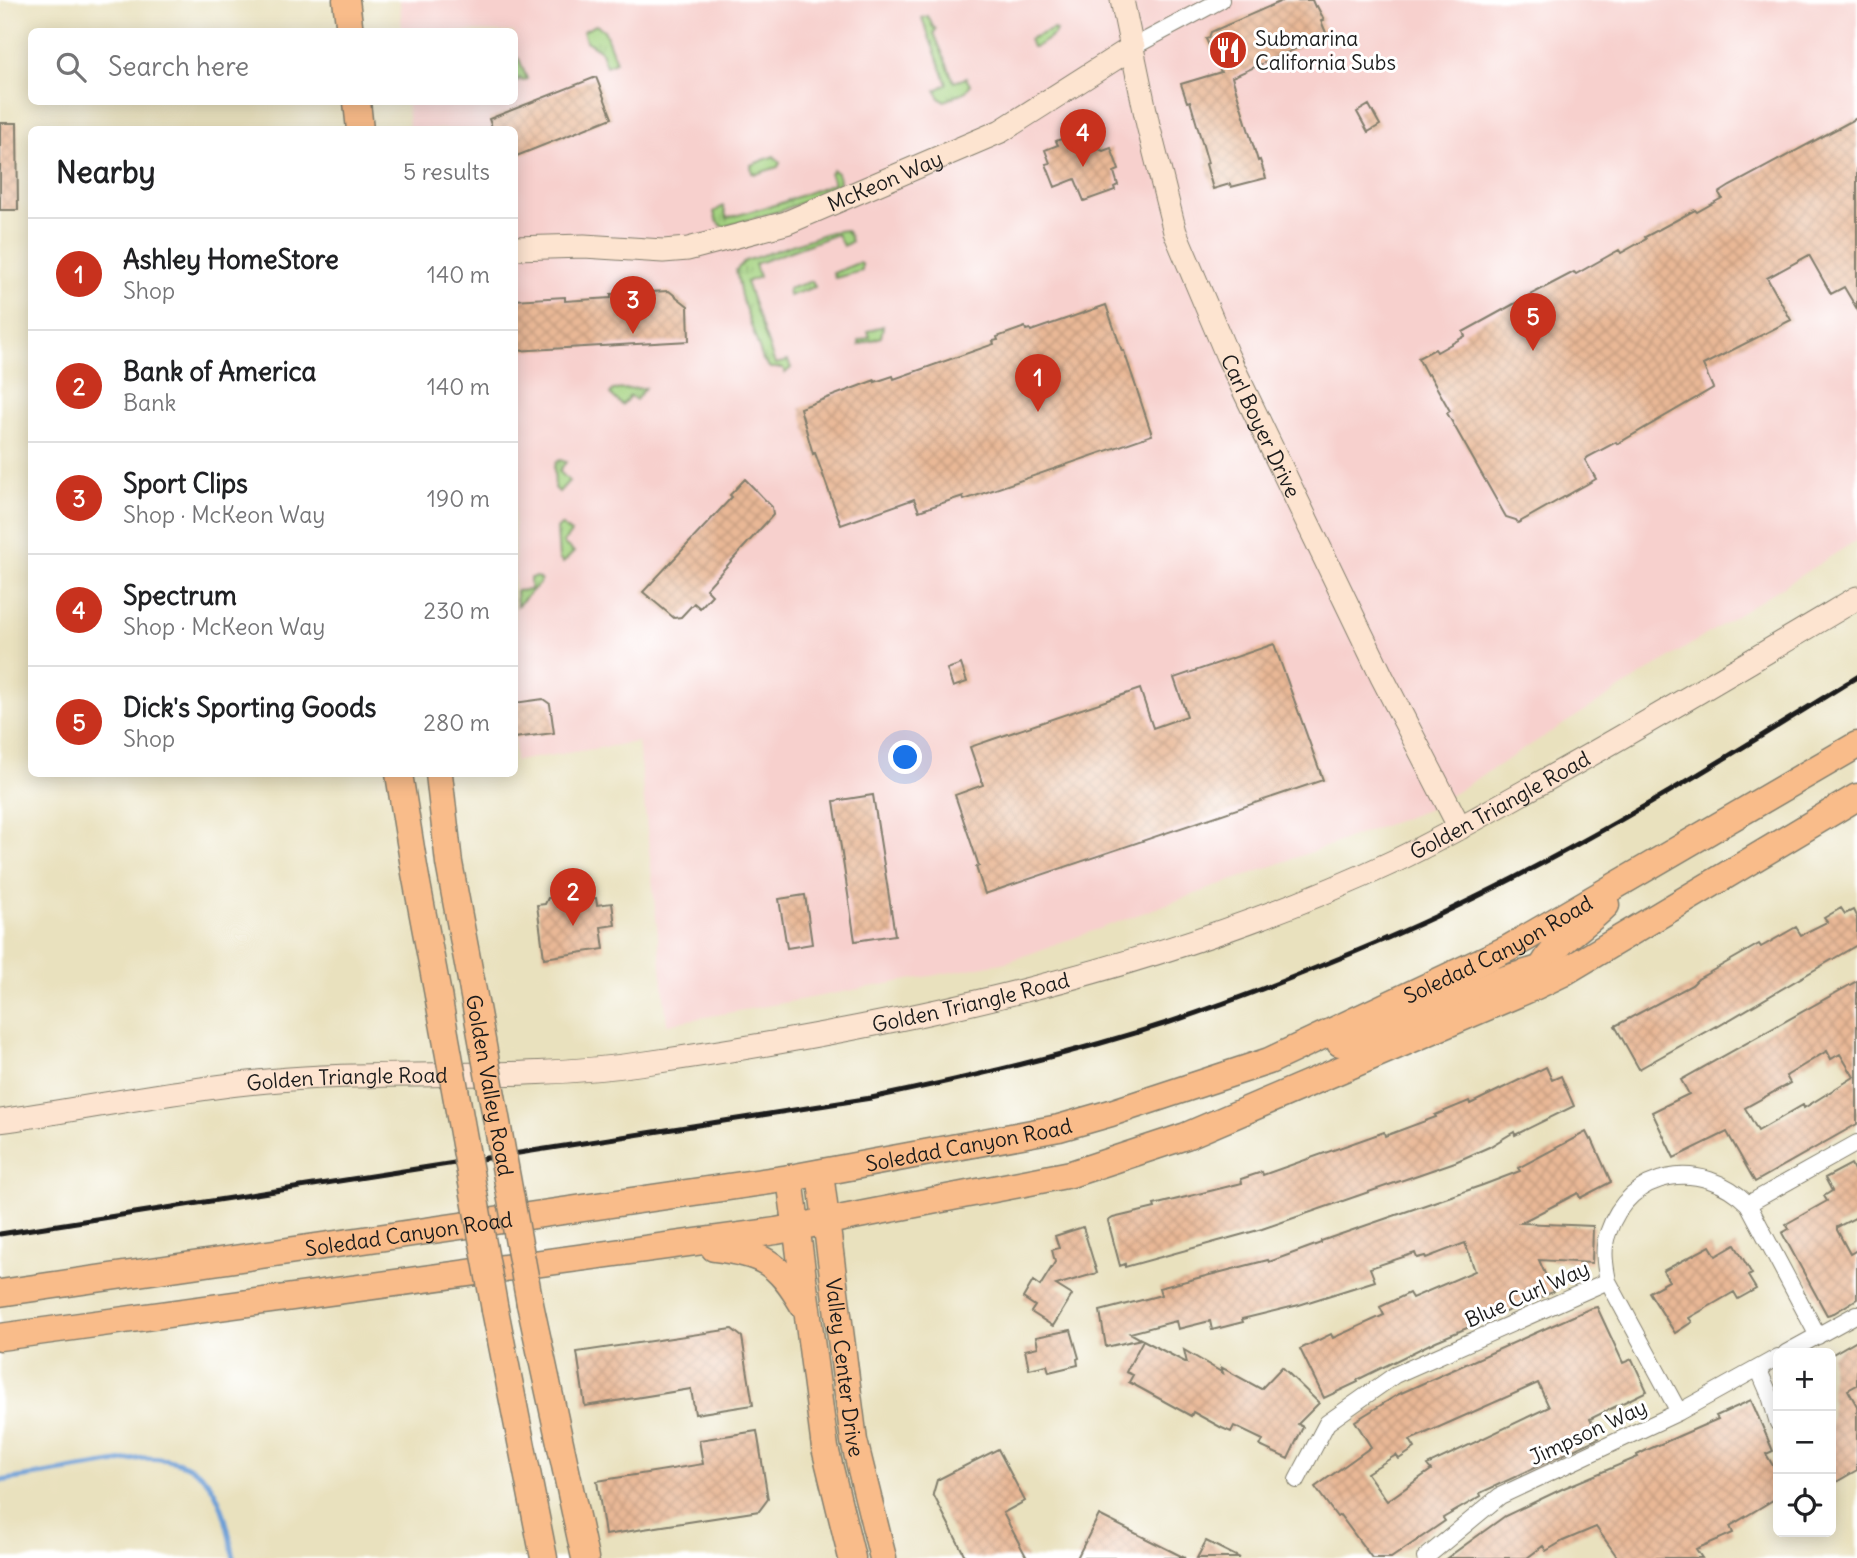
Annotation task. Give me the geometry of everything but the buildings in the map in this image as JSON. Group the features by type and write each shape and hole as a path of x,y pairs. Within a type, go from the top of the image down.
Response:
{"main road":[{"path":"346,0 350,28"},
{"path":"357,105 360,126"},
{"name":"Soledad Canyon Road","path":"0,1293 790,1178 1059,1128 1269,1062 1508,948 1857,745"},
{"name":"Golden Valley Road","path":"399,777 495,1310 544,1558"},
{"name":"Golden Valley Road","path":"439,777 449,863 530,1304 585,1558"},
{"name":"Soledad Canyon Road","path":"0,1337 797,1228 1072,1174 1186,1136 1288,1094 1546,976 1857,797"},
{"path":"1269,1062 1357,1039 1499,981 1546,976 1550,953 1594,918 1636,875"},
{"name":"Valley Center Drive","path":"820,1173 854,1441 883,1558"},
{"name":"Valley Center Drive","path":"790,1178 825,1448 852,1558"},
{"path":"685,1244 744,1252 767,1261 788,1280 808,1313"}],"street":[{"name":"Carl Boyer Drive","path":"1122,0 1151,139 1175,232 1227,355 1382,677 1460,828"},
{"name":"McKeon Way","path":"518,248 584,246 663,251 688,249 786,223 1001,131 1133,47 1221,0"},
{"name":"Golden Triangle Road","path":"0,1121 292,1079 517,1075 614,1067 908,1017 1073,977 1236,925 1394,862 1633,731 1857,598"},
{"path":"1818,1336 1748,1204 1857,1143"},
{"name":"Blue Curl Way","path":"1297,1480 1327,1423 1395,1375 1608,1282 1604,1261 1607,1234 1622,1204 1649,1183 1680,1175 1703,1177 1723,1184 1748,1204"},
{"path":"1608,1282 1679,1412"},
{"path":"1795,1348 1857,1314"},
{"name":"Jimpson Way","path":"1425,1558 1500,1496 1679,1412 1773,1360"},
{"path":"1759,1368 1774,1411"}],"shaded area":[{"path":"400,0 1857,0 1857,540 1427,810 1007,962 667,1024 638,742 518,761 518,126 409,126 407,105 518,105 518,28 402,28"}],"green space":[{"path":"928,16 936,29 934,33 954,82 966,78 970,85 966,91 945,101 940,99 936,90 947,84 922,18"},
{"path":"596,25 604,30 616,62 606,66 600,50 586,41 583,31"},
{"path":"1054,29 1054,35 1032,47 1029,39"},
{"path":"518,58 527,79 522,81 520,78 518,80"},
{"path":"774,156 780,163 778,167 752,173 751,165"},
{"path":"833,170 840,181 836,189 780,211 723,227 716,220 714,212 723,206 727,218 778,204 834,183 830,174"},
{"path":"845,230 851,242 843,246 837,234 755,264 759,277 746,282 775,364 788,361 791,368 785,373 783,368 770,368 763,360 741,296 736,270 745,261 830,232"},
{"path":"858,263 862,264 862,271 835,278 833,273"},
{"path":"812,281 815,287 789,296 788,289"},
{"path":"883,326 881,337 859,345 859,341 870,337 868,331"},
{"path":"645,388 636,400 630,396 622,405 610,394 613,390"},
{"path":"560,460 566,462 559,471 569,481 559,492 555,488 554,467"},
{"path":"561,525 571,533 563,543 574,552 563,563 559,559 557,529"},
{"path":"530,578 541,580 518,605 518,591 530,590"}],"waterway":[{"path":"0,1481 143,1458 186,1465 200,1474 219,1500 234,1558"}],"railway":[{"path":"0,1234 871,1098 1021,1064 1133,1034 1224,1003 1330,962 1506,882 1625,818 1857,677"}],"place":[{"name":"Submarina California Subs","path":"1228,50"},
{"name":"Spectrum","path":"1083,167"},
{"name":"Sport Clips","path":"633,334"},
{"name":"Dick's Sporting Goods","path":"1533,351"},
{"name":"Ashley HomeStore","path":"1038,412"},
{"name":"Bank of America","path":"573,926"}]}
